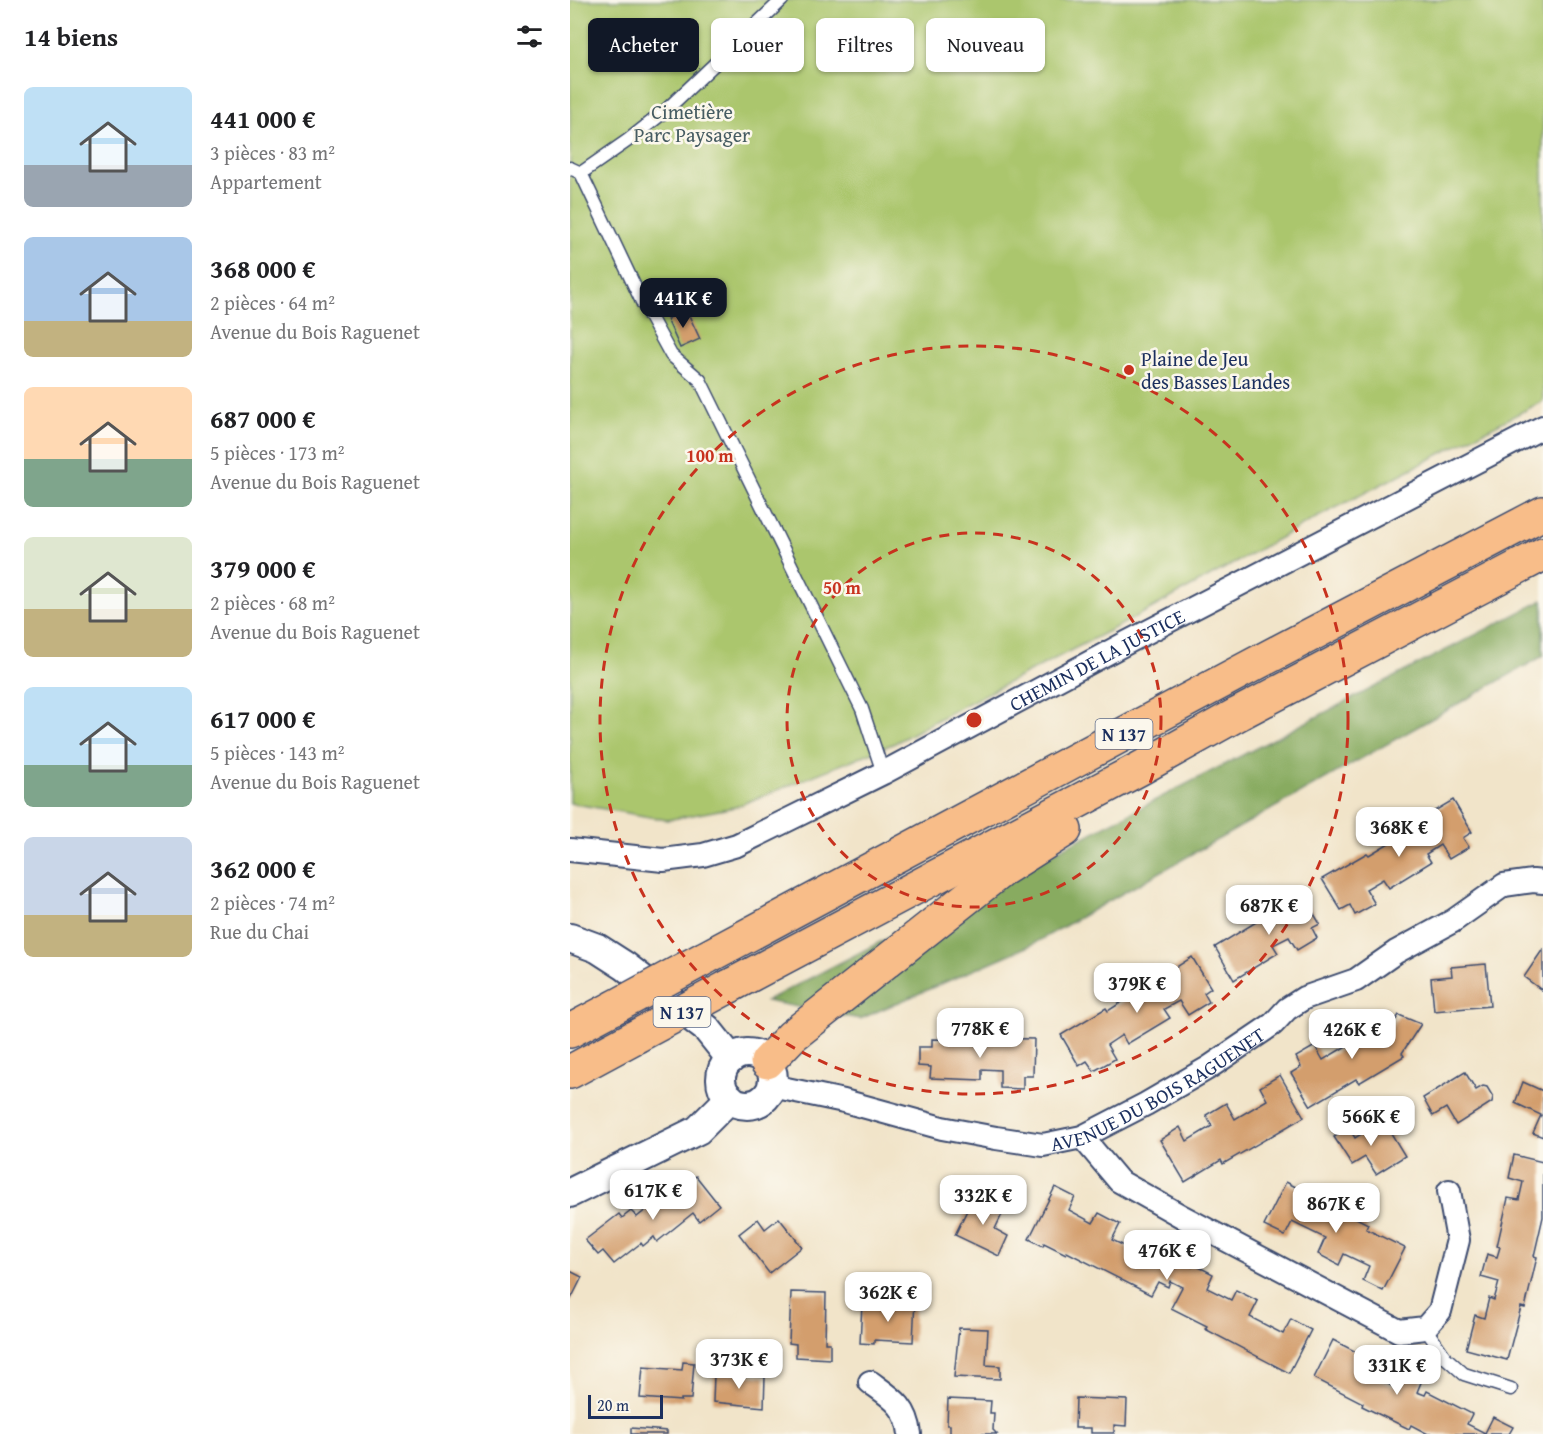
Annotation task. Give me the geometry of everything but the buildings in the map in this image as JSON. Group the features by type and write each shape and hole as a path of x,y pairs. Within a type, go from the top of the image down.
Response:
{"highway":[{"name":"N 137","path":"570,1031 1263,660 1543,513"},
{"name":"N 137","path":"570,1072 1238,714 1543,554"},
{"path":"769,1074 792,1036 1002,870 1053,837 1119,800 1139,769"}],"street":[{"name":"CHEMIN DE LA JUSTICE","path":"570,850 663,860 703,855 737,845 883,773 1128,642 1543,427"},
{"name":"AVENUE DU BOIS RAGUENET","path":"769,1074 844,1101 942,1128 1043,1145 1082,1137 1208,1068 1273,1024 1287,1009 1304,998 1356,980 1396,952 1453,921 1504,885 1543,882"},
{"path":"570,938 597,948 625,966 707,1029 730,1059"},
{"path":"753,1053 769,1074 768,1093 754,1103 737,1103 730,1098 721,1083 724,1065 737,1054 753,1053"},
{"path":"570,1193 698,1130 730,1098"},
{"path":"1082,1137 1119,1181 1399,1331 1425,1328 1440,1311 1458,1240 1449,1191"},
{"path":"870,1382 898,1402 908,1420 910,1434"}],"lane":[{"path":"782,0 664,111 627,141 576,170 671,355 700,380 862,710 883,773"},
{"path":"1425,1328 1445,1357 1464,1374 1511,1389"}],"green space":[{"name":"Plaine de Jeu des Basses Landes","path":"570,0 1543,0 1543,401 1318,517 1134,618 895,743 735,807 667,820 570,803"},
{"path":"1543,600 1543,656 1031,945 860,1019 766,1001"}],"place":[{"name":"Plaine de Jeu des Basses Landes","path":"1129,370"}],"park label":[{"name":"Cimetière Parc Paysager","path":"692,122"}]}
